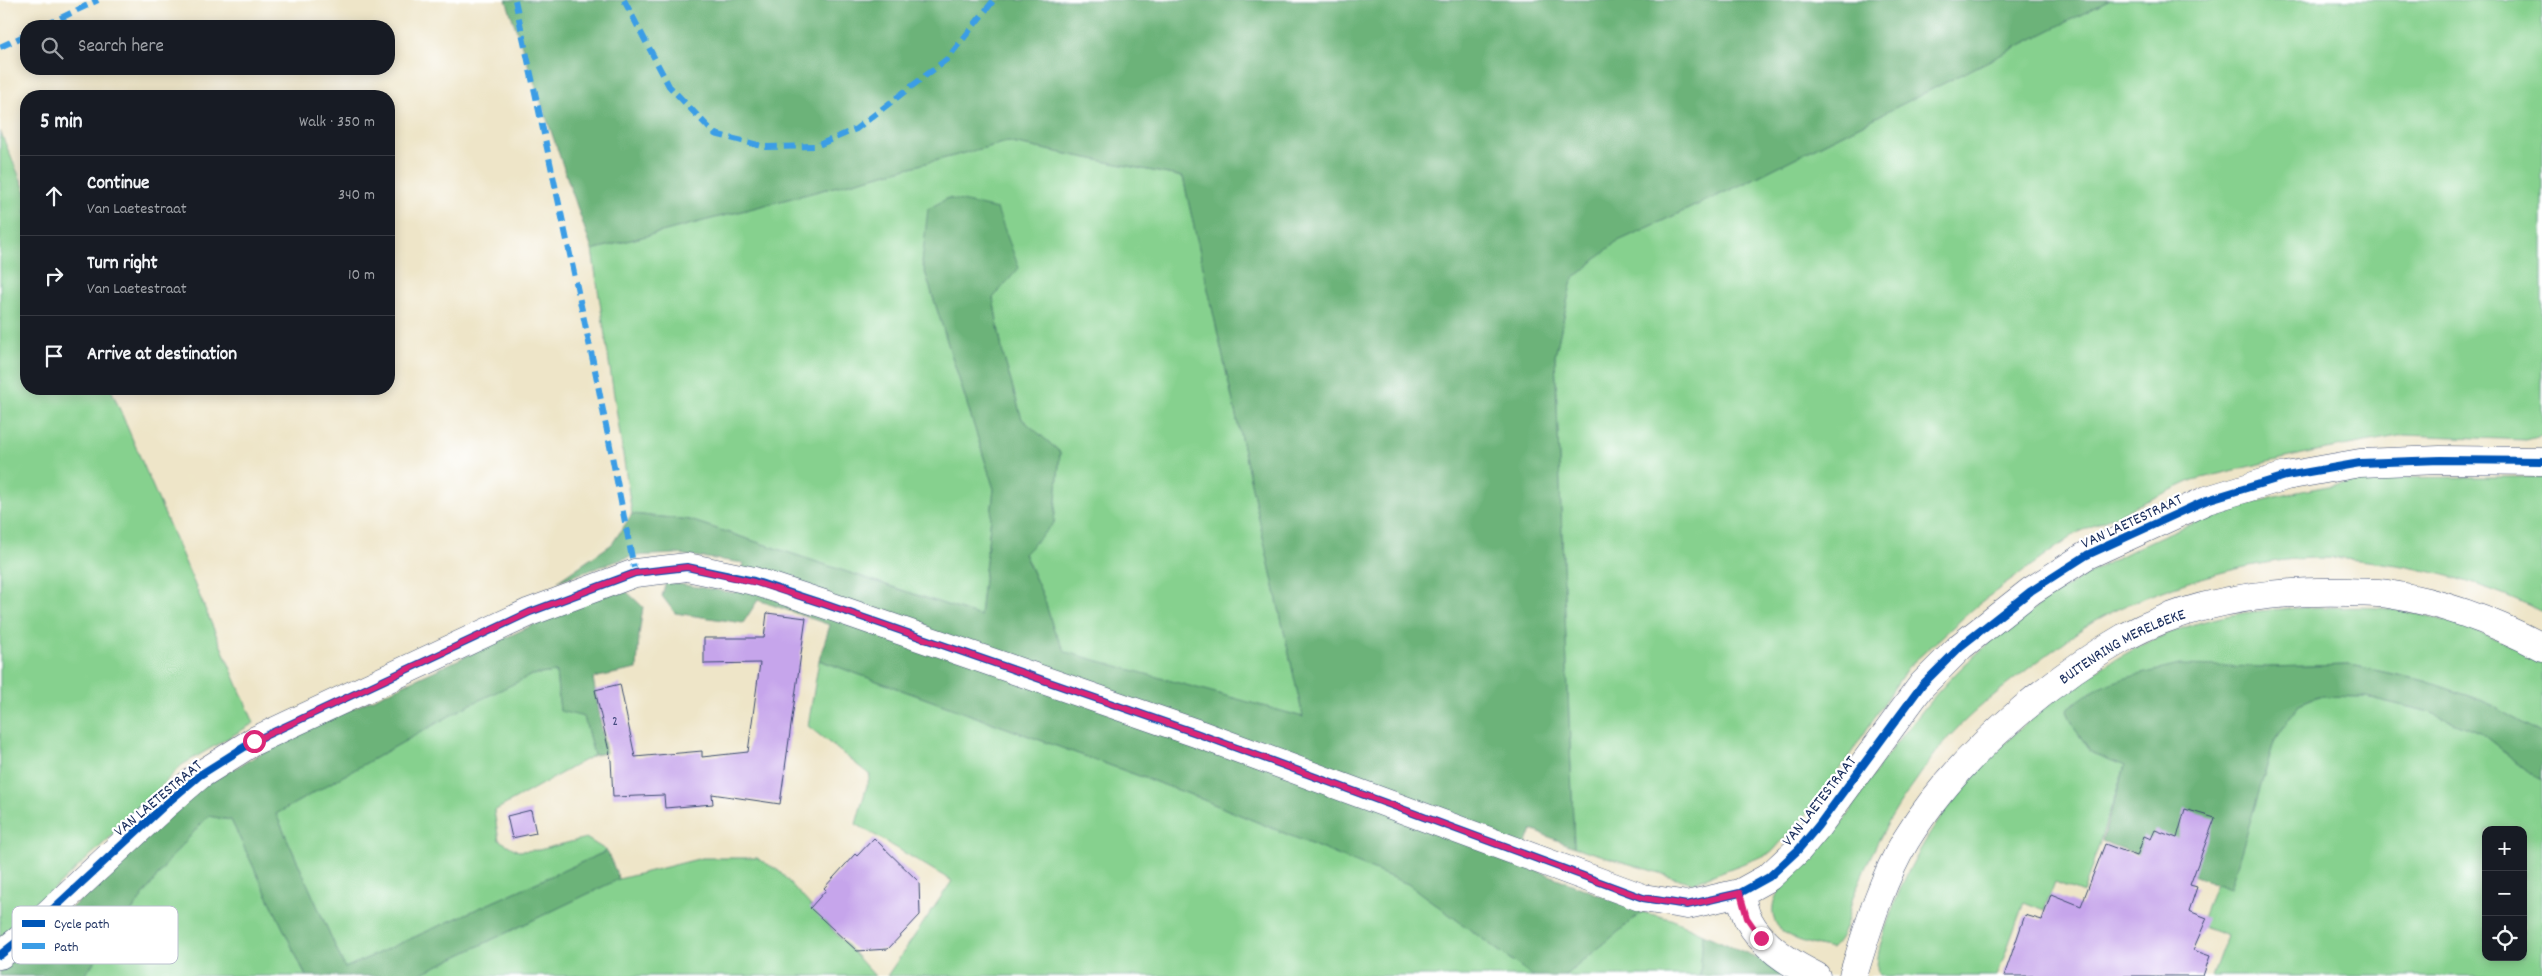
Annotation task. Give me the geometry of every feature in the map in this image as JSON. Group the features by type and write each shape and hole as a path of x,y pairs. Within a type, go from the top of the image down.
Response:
{"main road":[{"name":"VAN LAETESTRAAT","path":"56,906 200,775 254,741 530,612 635,573 687,567 727,574 798,596 1196,733 1643,898 1687,905 1740,893 1769,877 1798,850 1922,685 1961,646 2030,591 2087,555 2154,522 2207,500 2286,476 2368,463 2440,460 2542,461"},
{"name":"BUITENRING MERELBEKE","path":"1853,976 1883,889 1905,841 1949,779 1999,729 2064,675 2126,637 2188,611 2253,596 2319,591 2387,594 2452,609 2521,636 2542,647"},
{"path":"1740,893 1747,918 1761,938 1790,963 1816,976"},
{"name":"VAN LAETESTRAAT","path":"0,955 12,946"}],"green space":[{"path":"506,0 2110,0 1745,183 1616,242 1572,280 1555,356 1574,847 1532,830 1519,863 1642,912 1565,976 1533,976 1408,884 1189,794 819,660 830,625 758,600 743,623 675,613 662,596 666,582 735,593 744,563 677,554 632,556 558,581 612,544 632,514 690,520 980,616 994,489 922,262 928,209 948,198 997,209 1019,268 993,298 1003,355 1022,419 1060,452 1054,523 1024,554 1044,598 1054,631 1066,652 1303,717 1183,177 1007,142 592,250"},
{"path":"2110,0 2542,0 2542,436 2526,440 2404,435 2315,451 2193,480 2075,534 1981,602 1908,667 1824,794 1771,853 1692,883 1574,847 1555,356 1572,280 1616,242 1745,183"},
{"path":"0,131 20,178 20,395 114,395 254,723 182,765 117,831 36,906 12,906 12,928 0,939"},
{"path":"1007,142 1183,177 1303,717 1066,653 1054,631 1044,598 1024,553 1054,523 1060,452 1022,419 1003,355 993,298 922,262 994,489 980,616 690,520 632,514 592,250"},
{"path":"2542,477 2542,612 2490,589 2432,572 2373,562 2316,558 2263,563 2203,578 2144,598 2096,620 2082,629 2001,689 1948,738 1905,796 1884,831 1855,892 1845,929 1831,949 1792,937 1777,925 1773,917 1773,906 1781,887 1799,866 1836,830 1854,806 1881,763 1928,704 1977,653 2036,607 2067,587 2099,568 2162,536 2235,508 2312,489 2377,479"},
{"path":"627,592 643,607 637,669 593,678 606,753 594,755 584,717 560,711 556,672 532,675 467,706 276,814 345,968 607,851 619,879 416,976 306,976 231,820 208,816 170,859 135,906 73,906 201,787 291,737 598,595"},
{"path":"2320,607 2381,608 2429,616 2506,642 2542,660 2542,734 2483,701 2425,681 2351,665 2269,667 2075,702 2067,711 2075,729 2092,753 2125,765 2083,893 2055,882 2044,910 2024,902 1997,976 1879,976 1877,969 1880,949 1897,897 1918,854 1945,811 1978,771 2016,733 2057,698 2100,668 2144,644 2189,626 2238,614"},
{"path":"819,660 1189,794 1408,884 1533,976 887,976 952,881 856,824 870,775 808,726"},
{"path":"2179,665 2269,667 2351,665 2425,681 2483,701 2542,734 2542,781 2482,734 2426,711 2366,697 2318,696 2299,704 2274,742 2230,889 2102,841 2125,766 2092,753 2075,729 2067,711 2091,692 2105,685"},
{"path":"556,672 560,710 584,717 594,755 494,811 499,840 518,851 539,850 586,838 607,851 345,968 276,814 467,706 531,675"},
{"path":"2319,696 2366,697 2426,711 2482,734 2542,781 2542,976 2212,976 2227,936 2200,926 2216,883 2230,888 2274,742 2299,704"},
{"path":"208,816 231,820 306,976 84,976 93,964 178,964 178,906 135,906 170,859"},
{"path":"702,858 757,858 779,871 875,976 416,976 619,879"},
{"path":"1642,912 1671,919 1703,934 1700,976 1565,976"},
{"path":"1703,934 1799,976 1700,976"},
{"path":"12,960 12,964 93,964 84,976 0,976 0,971"}],"building":[{"path":"767,613 806,618 780,804 712,794 713,804 665,808 664,795 613,797 611,760 595,690 620,684 635,757 702,751 702,757 748,752 760,663 704,664 704,638 764,638"},
{"path":"2185,809 2215,818 2190,885 2197,887 2189,911 2207,918 2193,950 2210,956 2203,976 2004,976 2025,915 2042,920 2051,894 2081,906 2105,844 2137,856 2144,836 2151,839 2155,830 2177,838"},
{"path":"531,810 536,833 512,838 507,816"},
{"path":"874,838 919,882 920,915 888,949 857,951 810,908 826,890 824,888 855,854 857,856"}],"marked path":[{"path":"56,20 98,0"},
{"path":"515,0 596,375 635,573"},
{"path":"624,0 669,86 715,134 766,147 816,146 856,129 947,59 994,0"},
{"path":"0,47 20,38"}],"cycle path":[{"path":"56,906 200,775 254,741 530,612 635,573 687,567 754,581 824,604 1196,733 1643,898 1687,905 1740,893 1769,877 1798,850 1818,826 1922,685 1961,646 2031,591 2087,555 2207,500 2286,476 2360,463 2440,460 2542,461"},
{"path":"0,955 12,946"}],"route":[{"path":"254,741 530,612 635,573 687,567 718,572 824,604 1196,733 1643,898 1687,905 1740,893 1747,918 1761,938"}]}
